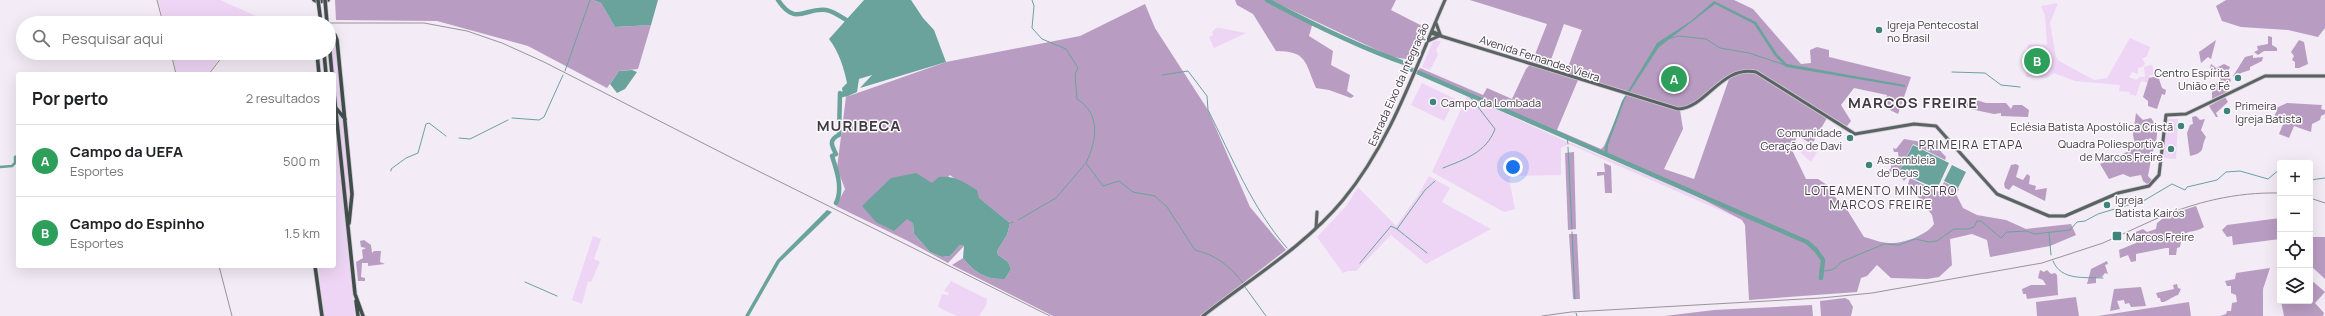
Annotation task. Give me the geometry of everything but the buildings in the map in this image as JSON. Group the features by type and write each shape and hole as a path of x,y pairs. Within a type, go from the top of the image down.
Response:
{"highway":[{"path":"314,0 318,2 328,0"},
{"path":"318,0 319,16"},
{"path":"325,0 326,16"},
{"path":"336,37 338,40 352,194 348,228"},
{"path":"318,60 319,72"},
{"path":"325,60 326,72"},
{"path":"331,60 332,72"},
{"path":"336,107 345,119"},
{"path":"336,107 358,316"},
{"path":"315,268 321,314"},
{"path":"355,294 363,316"}],"main road":[{"name":"Estrada Eixo da Integração","path":"1203,316 1296,245 1316,228 1342,200 1373,158 1416,68 1445,0"},
{"path":"1427,42 1439,35 1436,22"},
{"name":"Avenida Fernandes Vieira","path":"1431,32 1632,97 1681,109 1692,105 1729,77 1741,72 1751,71 1764,76 1851,133 1861,134 1914,124 1936,126 1997,194 2044,215 2056,217 2070,214 2118,194 2149,186 2156,180 2159,175 2166,115 2186,114 2265,76 2325,76"},
{"path":"1316,228 1317,212"}],"shaded area":[{"path":"158,0 220,0 256,16 162,16"},
{"path":"335,0 593,0 601,3 615,27 651,25 638,69 619,71 607,88 528,46 437,21 336,20"},
{"path":"593,0 658,0 651,25 615,27 601,3"},
{"path":"864,0 911,0 923,18 934,30 946,62 860,88 872,75 859,79 857,92 846,97 843,95 842,88 847,83 846,77 843,66 833,44 829,39"},
{"path":"1235,0 1267,0 1313,22 1309,36 1333,51 1331,65 1350,75 1347,91 1354,96 1351,98 1329,90 1316,88 1304,60 1294,53 1276,51 1253,14 1237,5"},
{"path":"1270,0 1396,0 1391,10 1428,29 1413,60 1392,57"},
{"path":"1470,0 1734,0 1753,9 1801,64 1811,63 1810,50 1817,47 1829,50 1829,57 1911,77 1898,114 1884,107 1887,95 1854,88 1841,105 1851,121 1847,126 1827,118 1812,144 1798,136 1791,148 1806,179 1818,179 1827,185 1828,190 1846,208 1864,237 1880,242 1895,243 1914,238 1931,228 1934,224 1932,215 1908,184 1910,178 1939,192 1944,182 1959,189 1956,194 1963,208 1977,215 2006,220 2026,229 2071,224 2076,235 2050,246 1990,257 1987,240 1972,234 1950,239 1952,265 1939,277 1927,279 1891,278 1877,265 1867,276 1861,278 1857,292 1749,300 1745,225 1742,220 1689,192 1417,72 1420,68 1483,95 1487,88 1512,99 1526,69 1532,62 1547,24","holes":["1564,24 1582,30 1565,75 1548,68","1734,75 1729,79 1694,179 1664,169 1683,129 1680,110 1692,105","1578,80 1626,95 1604,146 1601,149 1557,130"]},
{"path":"2226,0 2325,0 2325,28 2318,37 2288,30 2241,27 2222,21 2216,6"},
{"path":"1714,1 1756,22 1777,54 1787,64 1905,85 1905,87 1786,67 1775,56 1754,24 1715,4 1659,47 1625,99 1608,145 1607,156 1604,155 1605,147 1622,101 1657,43 1691,21"},
{"path":"2058,3 2050,23 2056,57 2059,61 2094,80 2107,78 2130,38 2150,47 2147,56 2142,59 2145,63 2143,67 2138,68 2138,74 2132,72 2129,77 2136,80 2140,77 2145,77 2144,67 2151,65 2153,67 2153,75 2150,75 2148,83 2141,81 2136,96 2129,94 2130,92 2119,91 2120,85 2075,81 2054,73 2047,78 2026,77 2028,44 2047,45 2045,16 2041,6"},
{"path":"1145,4 1155,28 1208,110 1250,207 1286,250 1200,316 1053,316 952,265 963,258 971,267 981,274 998,279 1005,279 1011,269 1008,262 998,255 997,251 1007,235 1010,223 950,175 907,218 913,222 914,234 930,252 942,257 950,256 960,245 964,246 948,263 908,241 836,206 845,189 837,168 846,97 946,62 1080,36"},
{"path":"1216,28 1246,33 1214,48 1209,37 1213,35 1212,32"},
{"path":"2268,36 2272,37 2272,45 2277,48 2277,51 2264,51 2258,55 2254,52 2258,50 2257,46 2268,44"},
{"path":"2216,40 2211,59 2208,57 2201,63 2199,52"},
{"path":"2299,40 2304,42 2308,64 2295,68 2295,62 2292,60 2294,56 2291,52"},
{"path":"1435,41 1441,41 1436,50 1438,55 1430,70 1422,67 1432,43"},
{"path":"336,47 352,194 348,228 336,98 336,72 334,72 332,60 336,60"},
{"path":"2253,55 2253,58 2263,57 2262,61 2250,67 2250,70 2241,73 2235,78 2233,76 2245,57"},
{"path":"173,60 218,60 209,72 176,72"},
{"path":"2211,64 2216,68 2224,64 2230,67 2228,71 2231,81 2225,85 2229,91 2212,99 2212,85 2219,83 2221,79 2213,75 2210,68"},
{"path":"632,70 637,72 625,89 617,93 610,84 619,71"},
{"path":"2154,77 2159,79 2162,88 2166,90 2165,95 2162,94 2157,109 2148,106 2148,101 2143,97 2149,78"},
{"name":"Campo da Lombada","path":"1422,83 1455,99 1444,121 1411,105"},
{"path":"1467,96 1563,140 1702,198 1742,220 1569,144 1561,148 1561,175 1513,176 1509,179 1515,209 1504,212 1432,172"},
{"path":"2225,97 2228,102 2216,113 2218,117 2216,117 2209,106"},
{"path":"1973,99 1986,103 2006,103 2011,109 2013,105 2022,105 2029,110 2028,117 2001,116 2001,113 1994,114 1951,105 1954,101 1971,102"},
{"path":"2287,103 2322,105 2321,109 2325,110 2325,114 2321,116 2320,120 2312,124 2311,132 2294,126 2289,138 2279,134 2284,122 2280,119 2277,124 2273,119 2277,110 2276,108"},
{"path":"2136,113 2143,120 2151,118 2157,129 2148,176 2153,181 2147,184 2143,181 2141,175 2130,177 2123,174 2109,179 2100,164 2136,148 2133,135"},
{"path":"2196,116 2200,120 2205,119 2201,130 2206,137 2201,151 2190,156 2187,133 2190,125 2193,124 2192,117"},
{"path":"2166,119 2178,119 2176,159 2164,158"},
{"path":"336,133 355,316 324,316 318,268 336,268"},
{"path":"1904,139 1934,144 1946,157 1945,160 1913,144 1899,172 1908,176 1904,181 1899,175 1888,171 1891,168 1891,164 1887,164 1886,162 1899,161 1898,152 1894,152 1893,148 1896,149"},
{"path":"1806,142 1817,152 1811,162 1800,152"},
{"path":"1913,145 1949,163 1937,189 1899,172"},
{"path":"1574,152 1576,229 1568,230 1565,153"},
{"path":"1604,163 1611,166 1612,193 1605,193 1604,175 1597,176 1597,172 1605,172"},
{"path":"2016,164 2019,166 2016,177 2023,180 2027,174 2030,176 2029,184 2036,186 2035,190 2047,188 2045,201 2013,185 2009,190 2005,188 2004,184 2011,165"},
{"path":"1952,165 1966,172 1958,188 1944,181"},
{"path":"916,173 932,183 939,177 954,178 963,182 977,190 979,198 1010,223 1007,235 997,251 998,255 1008,262 1011,269 1005,279 986,276 971,267 963,258 964,246 960,245 950,256 942,257 930,252 914,234 913,223 907,219 894,231 876,222 862,206 891,178"},
{"path":"1429,176 1450,188 1442,202 1491,229 1426,264 1391,235 1356,271 1348,271 1343,273 1317,237 1347,205 1358,187 1396,226 1417,197"},
{"path":"2196,206 2204,227 2199,230 2188,232 2183,236 2180,247 2177,248 2176,255 2169,255 2169,248 2166,248 2136,254 2136,261 2131,262 2128,255 2120,258 2119,250 2136,243 2136,236 2133,233 2143,229 2147,232 2156,229 2157,223 2166,216"},
{"path":"827,210 832,212 780,262 749,316 745,316 777,260"},
{"path":"2277,218 2277,239 2233,245 2232,236 2227,237 2222,230 2227,225"},
{"path":"1569,234 1577,234 1580,299 1573,299"},
{"path":"593,236 601,239 594,259 600,262 591,282 588,281 582,304 572,300"},
{"path":"2313,237 2325,237 2325,279 2313,268"},
{"path":"364,240 371,245 372,253 374,251 381,251 380,262 385,264 368,266 368,263 362,263 361,277 365,278 365,281 358,281 356,262 363,258 362,250 366,248 361,247 360,241"},
{"path":"2107,261 2108,264 2105,265 2108,274 2105,273 2102,277 2096,278 2096,283 2087,284 2091,269"},
{"path":"2270,268 2263,289 2263,316 2220,316 2226,314 2227,311 2231,311 2232,303 2237,302 2236,295 2231,293 2231,286 2227,286 2225,281 2235,279 2236,273"},
{"path":"2040,270 2044,272 2047,270 2051,274 2055,273 2057,275 2058,295 2027,299 2026,294 2023,294 2022,289 2031,285 2046,285 2043,280 2038,278"},
{"path":"951,281 987,299 986,306 979,316 957,316 938,307 942,294 948,295 949,293 944,291"},
{"path":"2313,282 2325,292 2315,303 2324,313 2323,316 2284,316 2282,304 2313,304"},
{"path":"2177,284 2178,288 2181,289 2178,295 2165,302 2161,302 2156,293 2174,289 2173,285"},
{"path":"2141,287 2146,306 2131,307 2129,303 2125,304 2124,300 2117,301 2120,309 2110,311 2114,289"},
{"path":"2076,297 2079,316 2037,316 2036,302"},
{"path":"1845,298 1849,300 1853,307 1851,316 1821,316 1820,301"},
{"path":"2189,302 2191,316 2098,316"},
{"path":"1812,305 1813,316 1665,316 1714,310"}],"waterway":[{"path":"565,71 590,0"},
{"path":"778,0 790,13 801,14 812,11 826,10 836,13 851,23"},
{"path":"1032,0 1034,6 1032,28 1042,39 1066,49 1078,68 1075,74 1077,99 1085,105 1090,112 1095,128 1093,145 1086,163 1103,186 1119,181 1133,192 1155,196 1167,207 1195,250 1210,255 1228,266 1243,283"},
{"path":"1267,0 1336,35 1407,64 1410,69 1807,242 1816,250 1823,260 1821,278"},
{"path":"1668,39 1679,36 1706,39 1720,48 1749,53 1785,65"},
{"path":"1162,75 1188,71 1207,96 1208,110 1243,182 1263,216 1287,248"},
{"path":"1952,72 1985,73 2001,85 2020,87"},
{"path":"512,118 539,120 544,117 563,75"},
{"path":"836,203 839,186 832,156 836,154 832,141 839,135 840,93 843,95 846,91"},
{"path":"1443,168 1467,158 1480,150 1486,144 1495,129 1468,94"},
{"path":"459,138 470,139 508,120"},
{"path":"391,171 391,169 406,158 418,153 426,124 429,123 446,136"},
{"path":"1567,138 1568,144"},
{"path":"1568,147 1572,229"},
{"path":"0,167 12,166 15,163 16,157"},
{"path":"1018,220 1056,198 1085,164"},
{"path":"1822,271 1833,269 1841,262 1884,244 1899,245 1915,239 1929,242 1937,241 1954,229 1968,229 1974,227 1977,221 1981,221 2001,238 2007,232 2027,231 2034,234 2070,230 2077,222 2085,221 2098,214 2145,200 2172,184 2185,190 2187,187 2217,180 2226,172 2240,171 2268,179 2277,172"},
{"path":"2313,180 2325,178"},
{"path":"1360,263 1391,226 1397,229 1425,190 1435,181"},
{"path":"1397,229 1427,253"},
{"path":"1572,232 1575,299"},
{"path":"2049,233 2051,255"},
{"path":"2053,261 2062,272 2068,275 2074,277 2103,278"},
{"path":"525,282 557,296"},
{"path":"1245,287 1266,316"}],"tram line":[{"path":"157,0 161,16"},
{"path":"336,23 424,23 467,31 502,43 544,62 734,159 1050,316"},
{"path":"173,60 176,72"},
{"path":"211,72 220,60"},
{"path":"2155,219 2216,199 2247,194 2277,193"},
{"path":"2313,199 2325,203"},
{"path":"1542,316 1571,312 1821,298 1872,293 2042,263 2103,243 2160,217"},
{"path":"220,268 232,316"}],"place":[{"name":"Igreja Pentecostal no Brasil","path":"1879,30"},
{"name":"Campo do Espinho","path":"2037,61"},
{"name":"Centro Espírita União e Fé","path":"2238,78"},
{"name":"Campo da UEFA","path":"1674,79"},
{"name":"Campo da Lombada","path":"1433,102"},
{"name":"Primeira Igreja Batista","path":"2227,111"},
{"name":"Eclésia Batista Apostólica Cristã","path":"2181,126"},
{"name":"Comunidade Geração de Davi","path":"1850,138"},
{"name":"Quadra Poliesportiva de Marcos Freire","path":"2171,149"},
{"name":"Assembleia de Deus","path":"1869,165"},
{"name":"Igreja Batista Kairós","path":"2107,205"},
{"name":"Marcos Freire","path":"2117,236"}],"district":[{"name":"MARCOS FREIRE","path":"1913,102"},
{"name":"MURIBECA","path":"859,125"},
{"name":"PRIMEIRA ETAPA","path":"1971,144"},
{"name":"LOTEAMENTO MINISTRO MARCOS FREIRE","path":"1881,197"}]}
